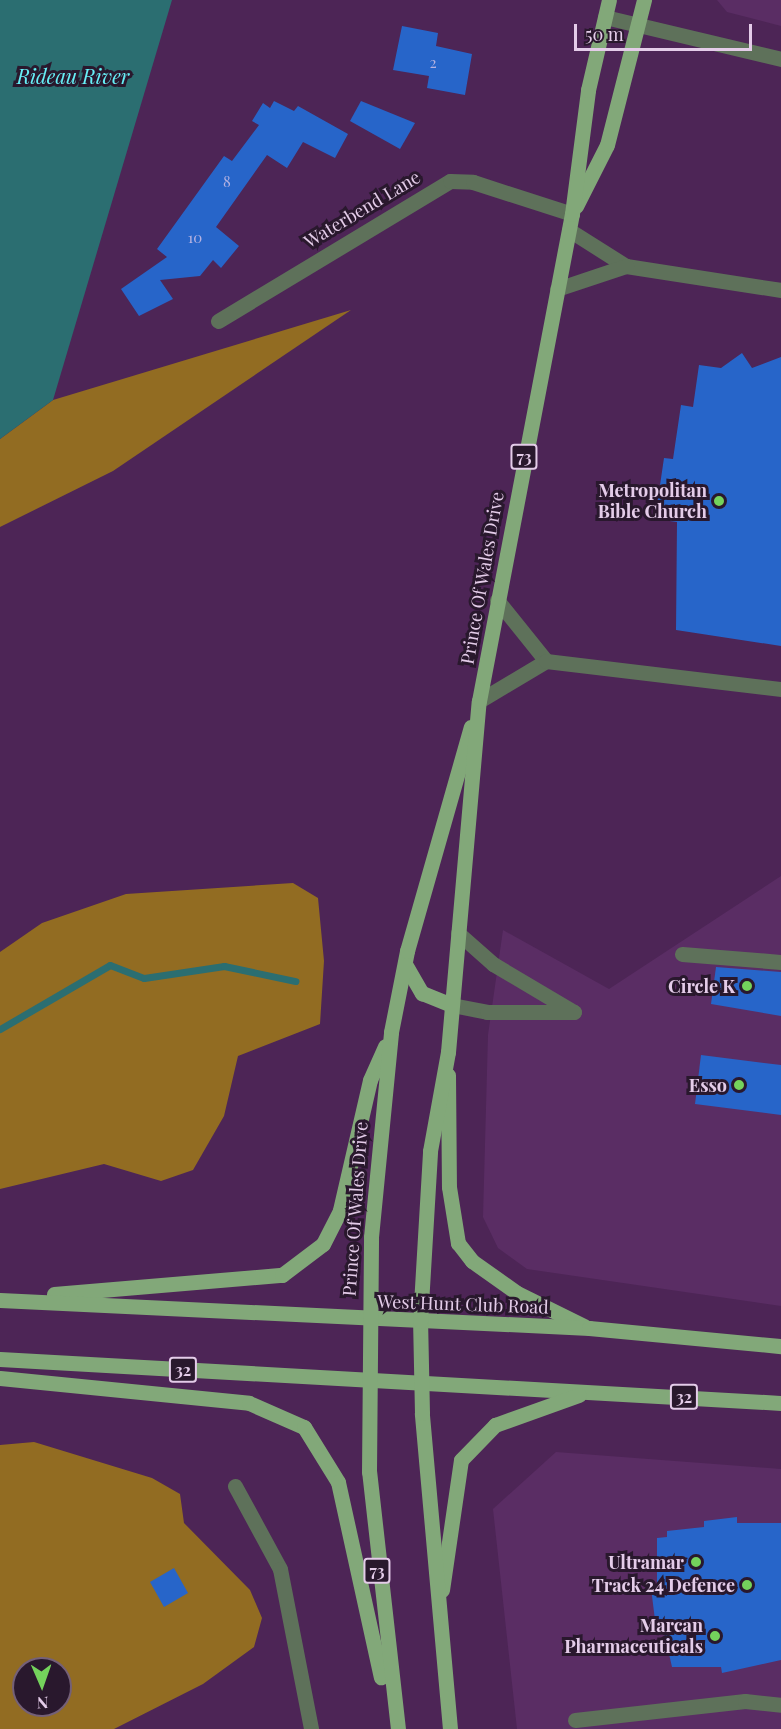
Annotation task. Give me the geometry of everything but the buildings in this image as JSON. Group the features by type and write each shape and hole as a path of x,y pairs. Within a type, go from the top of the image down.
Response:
{"main road":[{"name":"Prince Of Wales Drive","path":"450,1729 439,1617 422,1385 420,1322 430,1152 448,1052 479,701 573,214 579,140 609,0"},
{"name":"Prince Of Wales Drive","path":"573,214 607,145 644,0"},
{"name":"Prince Of Wales Drive","path":"397,1729 377,1568 366,1382 368,1319 391,1032 439,823 479,701"},
{"path":"405,964 422,993 452,1005"},
{"path":"0,1299 282,1275 323,1244 335,1220 370,1080 391,1032"},
{"path":"448,1052 449,1187 458,1243 472,1261 517,1293 589,1328"},
{"name":"West Hunt Club Road","path":"0,1299 420,1322 589,1328 781,1346"},
{"name":"32","path":"0,1359 366,1382 781,1403"},
{"path":"0,1378 249,1403 304,1428 338,1482 366,1624 397,1729"},
{"path":"439,1617 461,1460 495,1425 588,1392"}],"street":[{"path":"605,17 781,59"},
{"name":"Waterbend Lane","path":"218,321 450,181 474,182 573,214"},
{"path":"569,230 626,266 781,290"},
{"path":"557,290 626,266"},
{"path":"497,600 546,662"},
{"path":"479,701 546,662 781,689"},
{"path":"452,1005 487,1012 574,1012 493,964 458,933"},
{"path":"682,954 781,962"},
{"path":"235,1486 280,1569 311,1729"},
{"path":"575,1720 745,1701 781,1706"}],"shaded area":[{"path":"717,0 781,0 781,26 727,12"},
{"path":"351,310 113,471 0,527 0,439 53,400"},
{"path":"781,876 781,1306 527,1269 498,1248 483,1217 488,1035 503,930 609,989"},
{"path":"293,883 318,898 324,961 320,1024 238,1056 224,1116 193,1170 161,1181 104,1164 0,1189 0,952 42,923 126,894"},
{"path":"34,1442 152,1478 180,1494 184,1523 250,1590 262,1618 254,1647 203,1684 114,1729 0,1729 0,1445"},
{"path":"556,1452 781,1469 781,1729 517,1729 493,1509"}],"water":[{"name":"Rideau River","path":"0,0 172,0 53,400 0,439"}],"waterway":[{"path":"0,1029 110,965 144,978 224,966 295,981"}],"place":[{"name":"Metropolitan Bible Church","path":"719,501"},
{"name":"Circle K","path":"747,986"},
{"name":"Esso","path":"739,1085"},
{"name":"Ultramar","path":"696,1562"},
{"name":"Track 24 Defence","path":"747,1585"},
{"name":"Marcan Pharmaceuticals","path":"715,1636"}]}
